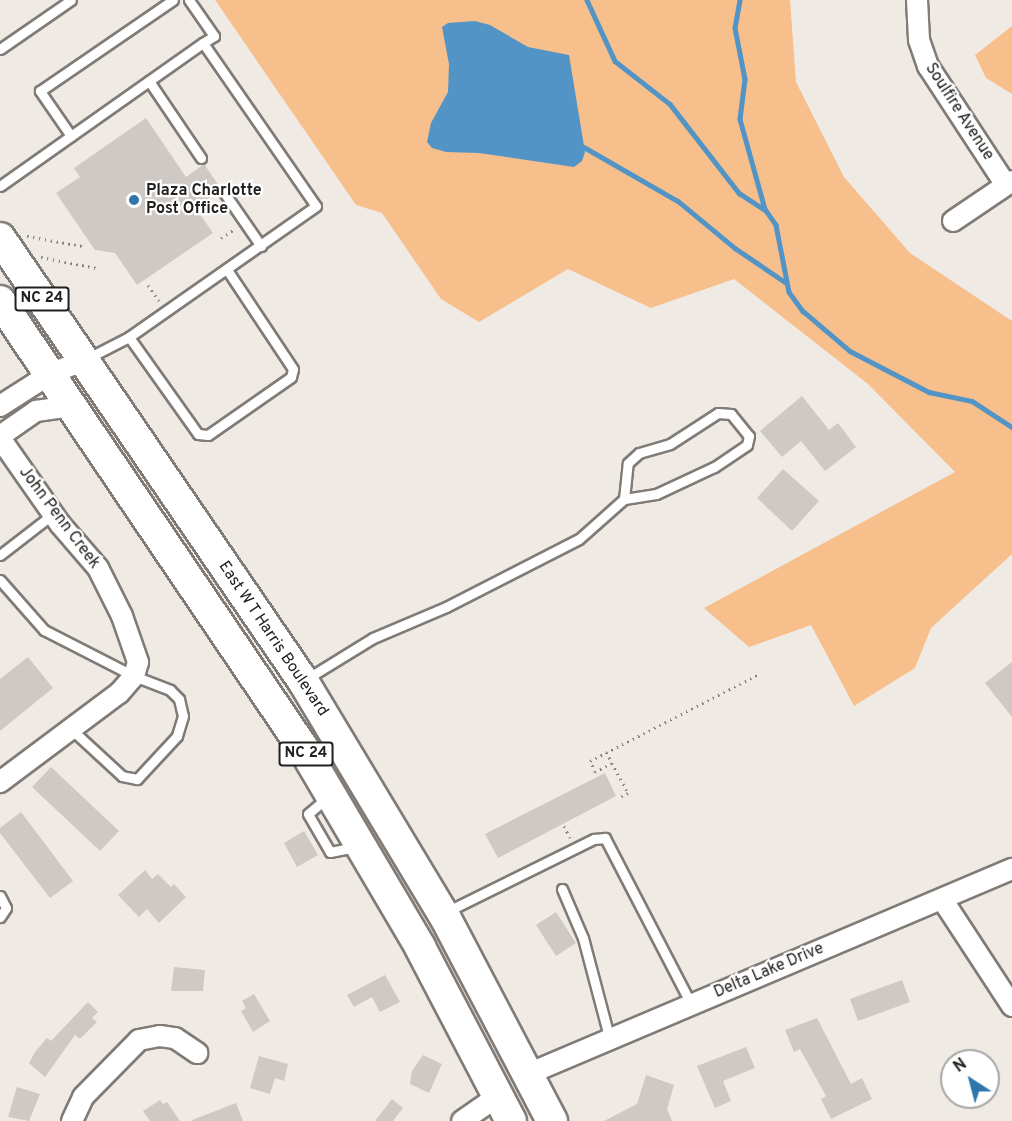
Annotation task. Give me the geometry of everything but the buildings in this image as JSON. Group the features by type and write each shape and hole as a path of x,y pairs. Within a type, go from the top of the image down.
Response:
{"main road":[{"name":"East W T Harris Boulevard","path":"8,236 84,360 303,681 443,914 552,1121"},
{"name":"East W T Harris Boulevard","path":"0,301 224,628 331,795 451,1006 504,1108"},
{"path":"451,1006 507,1069 528,1074"},
{"path":"504,1108 536,1121"}],"street":[{"name":"Soulfire Avenue","path":"917,0 917,33 928,66 1009,183"},
{"path":"953,220 1009,183"},
{"path":"0,406 50,374 84,360"},
{"path":"0,437 36,411 72,406"},
{"name":"John Penn Creek","path":"0,437 53,514 98,568 122,616 138,662 134,676"},
{"path":"0,782 118,693 134,676"},
{"name":"Delta Lake Drive","path":"528,1074 1012,869"},
{"path":"942,898 1012,1006"},
{"path":"72,1121 83,1097 139,1041 160,1036 175,1038 196,1053"},
{"path":"462,1121 504,1108"}],"lane":[{"path":"0,49 71,0"},
{"path":"71,136 40,91 173,0"},
{"path":"0,186 214,36 189,0"},
{"path":"84,360 129,337 167,312 228,271 316,206 203,44"},
{"path":"149,81 201,158"},
{"path":"223,191 261,246"},
{"path":"129,337 198,434 208,435 291,377 293,369 228,271"},
{"path":"303,681 373,638 446,607 579,539 624,499 656,494 714,467 747,445 749,436 731,414 718,413 670,444 639,453 628,463 624,499"},
{"path":"0,555 53,514"},
{"path":"0,580 44,630 134,676 170,690 179,699 183,716 177,736 137,779 122,776 71,729"},
{"path":"443,914 594,839 605,838 691,1004"},
{"path":"562,889 583,938 610,1040"},
{"path":"0,896 6,908 0,917"}],"path":[{"path":"8,236 81,246"},
{"path":"30,254 96,268"},
{"path":"148,285 167,312"},
{"path":"612,763 595,772 590,761 761,673"},
{"path":"606,752 628,793 620,797"}],"shaded area":[{"path":"215,0 790,0 796,82 844,177 910,253 1012,321 1012,554 931,628 915,668 854,706 811,625 749,647 704,608 955,472 868,384 734,279 651,308 568,269 479,322 441,299 382,213 356,205"},
{"path":"1012,26 1012,94 986,78 975,55"}],"water":[{"path":"475,21 490,25 528,47 569,55 585,152 582,161 574,167 479,153 446,152 432,148 427,142 431,123 448,92 449,64 442,27 448,23"}],"waterway":[{"path":"587,0 615,61 670,104 739,193 764,209"},
{"path":"740,0 735,28 745,79 740,119 765,209 776,225 789,292 803,311 850,351 929,392 972,401 1012,427"},
{"path":"584,147 678,201 735,248 785,282"}],"place":[{"name":"Plaza Charlotte Post Office","path":"134,200"}]}
